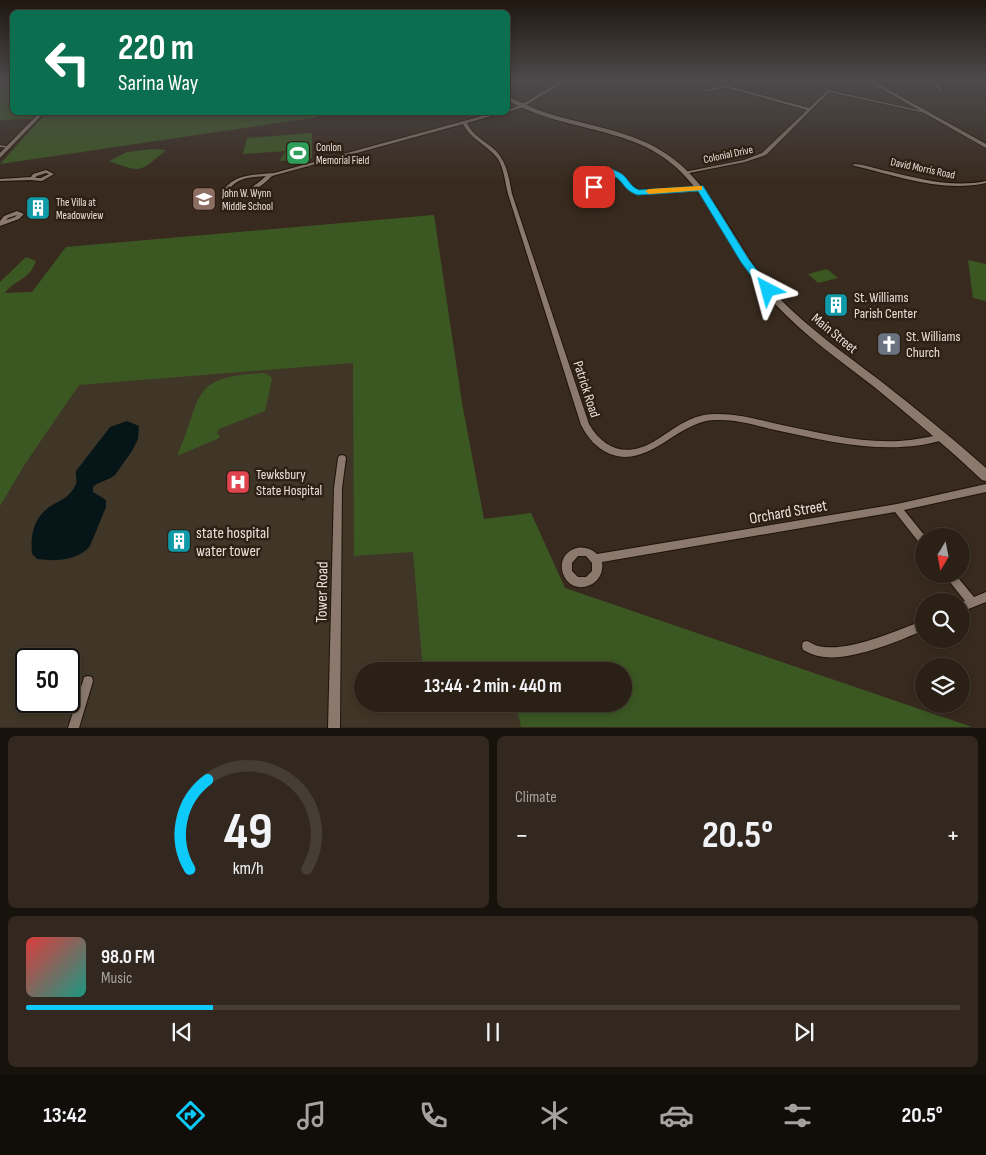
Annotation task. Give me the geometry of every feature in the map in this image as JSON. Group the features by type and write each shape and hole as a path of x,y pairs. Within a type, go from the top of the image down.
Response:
{"main road":[{"name":"Main Street","path":"548,114 628,138 663,155 686,172 700,188 756,276 782,307 829,347 944,437 986,476"}],"street":[{"name":"Colonial Drive","path":"686,172 745,161 764,154 804,114"},
{"path":"929,114 986,146"},
{"path":"0,156 40,115"},
{"path":"270,174 260,185 248,192 232,193 227,188 231,182 238,178 270,174 317,163 493,115"},
{"name":"Patrick Road","path":"465,123 469,131 494,151 502,162 510,194 585,426 598,443 615,452 639,453 692,422 710,417 762,424 820,437 866,444 914,444 944,437"},
{"path":"0,146 9,147"},
{"name":"David Morris Road","path":"856,164 950,185 967,186 986,182"},
{"path":"594,187 593,181 596,174 610,172 620,174 632,190 638,192 700,188"},
{"path":"0,180 32,178"},
{"name":"Tower Road","path":"334,728 338,488 342,458"},
{"name":"Orchard Street","path":"595,559 897,508 986,488"},
{"path":"897,508 915,531"},
{"path":"956,583 972,602 986,597"},
{"path":"807,646 819,652 854,649 915,628"},
{"path":"74,728 88,681"}],"shaded area":[{"name":"Tewksbury State Hospital","path":"434,215 462,403 484,519 531,513 565,588 915,708 915,713 931,713 972,727 0,727 0,293 32,292 66,247"},
{"path":"127,421 139,426 138,439 115,475 93,487 93,492 106,500 106,507 90,546 86,551 66,559 37,559 32,554 32,539 38,519 47,508 71,492 76,484 76,471 110,427"}],"green space":[{"path":"0,114 37,115 33,119 0,120"},
{"path":"44,115 317,115 318,117 0,164"},
{"path":"312,133 312,158 279,161 286,151 243,154 247,138"},
{"path":"153,149 166,150 140,169 128,168 109,161 127,152"},
{"name":"Tewksbury State Hospital","path":"434,215 462,403 484,519 531,513 565,588 915,708 915,713 931,713 972,727 521,727 518,712 632,712 632,662 422,662 413,552 354,556 353,363 79,385 25,464 0,506 0,282 26,257 36,261 33,268 5,293 32,292 66,247"},
{"path":"968,260 986,264 986,301 973,298"},
{"path":"827,269 838,278 818,283 808,274"},
{"path":"264,373 272,379 265,411 219,429 217,433 220,437 217,439 177,456 196,404 210,385 222,379 239,375"}],"slow traffic":[{"path":"649,191 699,188"}],"place":[{"name":"Conlon Memorial Field","path":"298,153"},
{"name":"John W. Wynn Middle School","path":"204,199"},
{"name":"The Villa at Meadowview","path":"38,208"},
{"name":"St. Williams Parish Center","path":"836,305"},
{"name":"St. Williams Church","path":"889,344"},
{"name":"Tewksbury State Hospital","path":"238,482"},
{"name":"state hospital water tower","path":"179,541"}],"route":[{"path":"594,187 593,181 596,174 610,172 620,174 632,190 638,192 700,188 745,262 768,290"}]}
